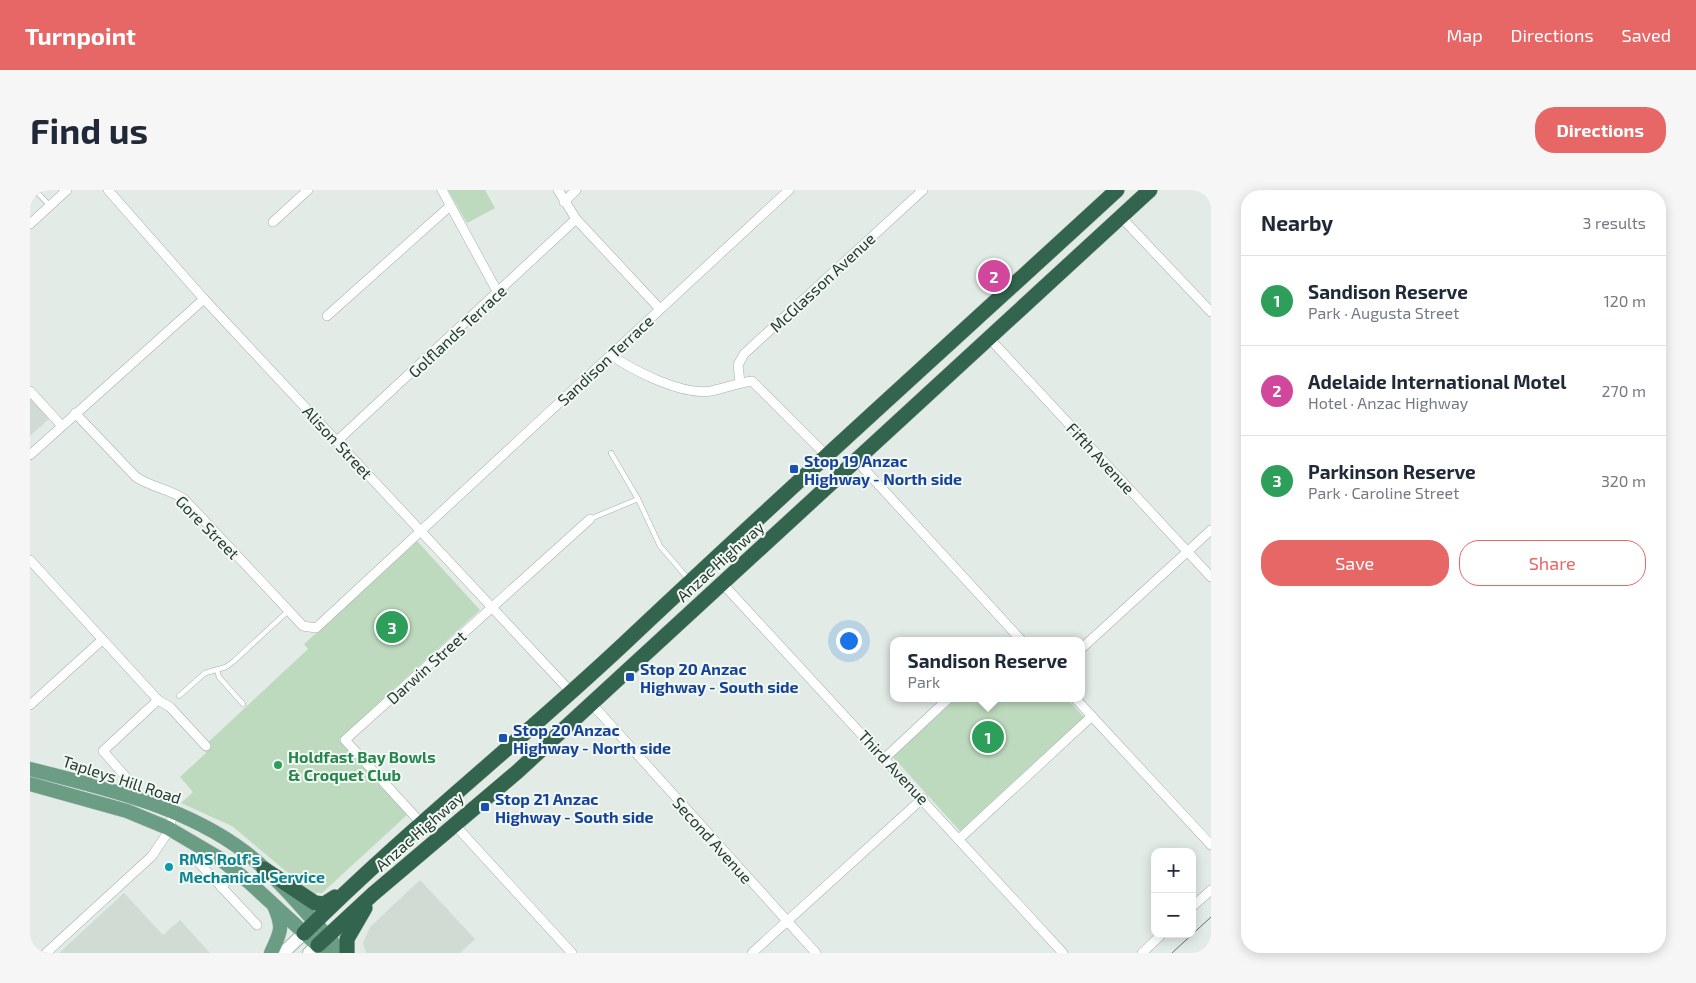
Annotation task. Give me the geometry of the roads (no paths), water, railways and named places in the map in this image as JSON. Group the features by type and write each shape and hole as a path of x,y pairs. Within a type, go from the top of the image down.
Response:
{"highway":[{"name":"Anzac Highway","path":"309,928 350,887 421,822 489,765 628,640 1117,190"},
{"name":"Anzac Highway","path":"320,947 373,894 516,772 928,396 1150,190"},
{"path":"910,379 914,389 928,396"},
{"path":"888,401 904,396 910,398 914,408"},
{"path":"648,620 648,624 652,629 659,635 665,635"},
{"path":"628,640 641,637 645,639 650,648"},
{"path":"513,743 513,748 518,753 525,757 532,757"},
{"path":"489,765 505,761 514,766 516,772"},
{"path":"264,869 315,903 324,904 350,887"},
{"path":"347,953 347,938 373,894"}],"main road":[{"name":"Tapleys Hill Road","path":"30,769 151,804 216,832 264,869 309,928"},
{"name":"Tapleys Hill Road","path":"30,784 127,811 168,828 219,858 274,907 309,928"},
{"path":"271,953 281,932 280,921 274,907"},
{"path":"309,928 320,947 342,953"}],"street":[{"path":"30,224 67,190"},
{"name":"Alison Street","path":"108,190 204,299 570,691"},
{"path":"273,222 308,190"},
{"path":"442,190 498,293"},
{"path":"558,190 576,219 660,309"},
{"path":"564,202 576,190"},
{"name":"Sandison Terrace","path":"312,629 316,628 790,190"},
{"name":"McGlasson Avenue","path":"740,382 738,366 744,354 923,190"},
{"path":"327,316 450,206"},
{"path":"1121,217 1211,312"},
{"name":"Golflands Terrace","path":"337,441 576,219"},
{"path":"30,455 204,299"},
{"name":"Fifth Avenue","path":"990,339 1211,577"},
{"path":"611,355 632,369 676,387 709,392 740,382 752,382 761,388 827,456"},
{"path":"30,391 62,426"},
{"name":"Gore Street","path":"75,413 136,477 148,484 173,492 184,500 288,611 303,626 312,629"},
{"path":"856,460 1015,637"},
{"name":"Darwin Street","path":"421,822 345,740 590,519"},
{"path":"1085,645 1211,530"},
{"path":"30,560 158,700 170,707 206,746"},
{"name":"Third Avenue","path":"722,583 1063,953"},
{"path":"30,705 102,640"},
{"path":"132,783 103,751 158,700"},
{"path":"885,758 946,702"},
{"path":"1079,702 1211,845"},
{"name":"Second Avenue","path":"591,704 816,953"},
{"path":"959,839 1092,716"},
{"path":"752,953 922,798"},
{"path":"46,953 152,856 174,813"},
{"path":"454,824 572,953"},
{"path":"200,864 257,924"},
{"path":"221,886 236,872"},
{"path":"1196,903 1211,890"},
{"name":"Anzac Highway","path":"283,953 309,928"},
{"path":"1142,953 1158,938"}],"lane":[{"path":"35,190 50,206"},
{"path":"611,453 638,499 660,546 690,582"},
{"path":"590,519 638,499"},
{"path":"179,696 205,672 217,670 234,661 288,611"},
{"path":"217,670 219,677 243,704"}],"tram line":[{"path":"1172,953 1211,917"}],"place":[{"name":"Adelaide International Motel","path":"994,276"},
{"name":"Stop 19 Anzac Highway - North side","path":"794,469"},
{"name":"Parkinson Reserve","path":"392,627"},
{"name":"Stop 20 Anzac Highway - South side","path":"630,677"},
{"name":"Sandison Reserve","path":"988,737"},
{"name":"Stop 20 Anzac Highway - North side","path":"503,738"},
{"name":"Holdfast Bay Bowls & Croquet Club","path":"278,765"},
{"name":"Stop 21 Anzac Highway - South side","path":"485,807"},
{"name":"RMS Rolf's Mechanical Service","path":"169,867"}]}
